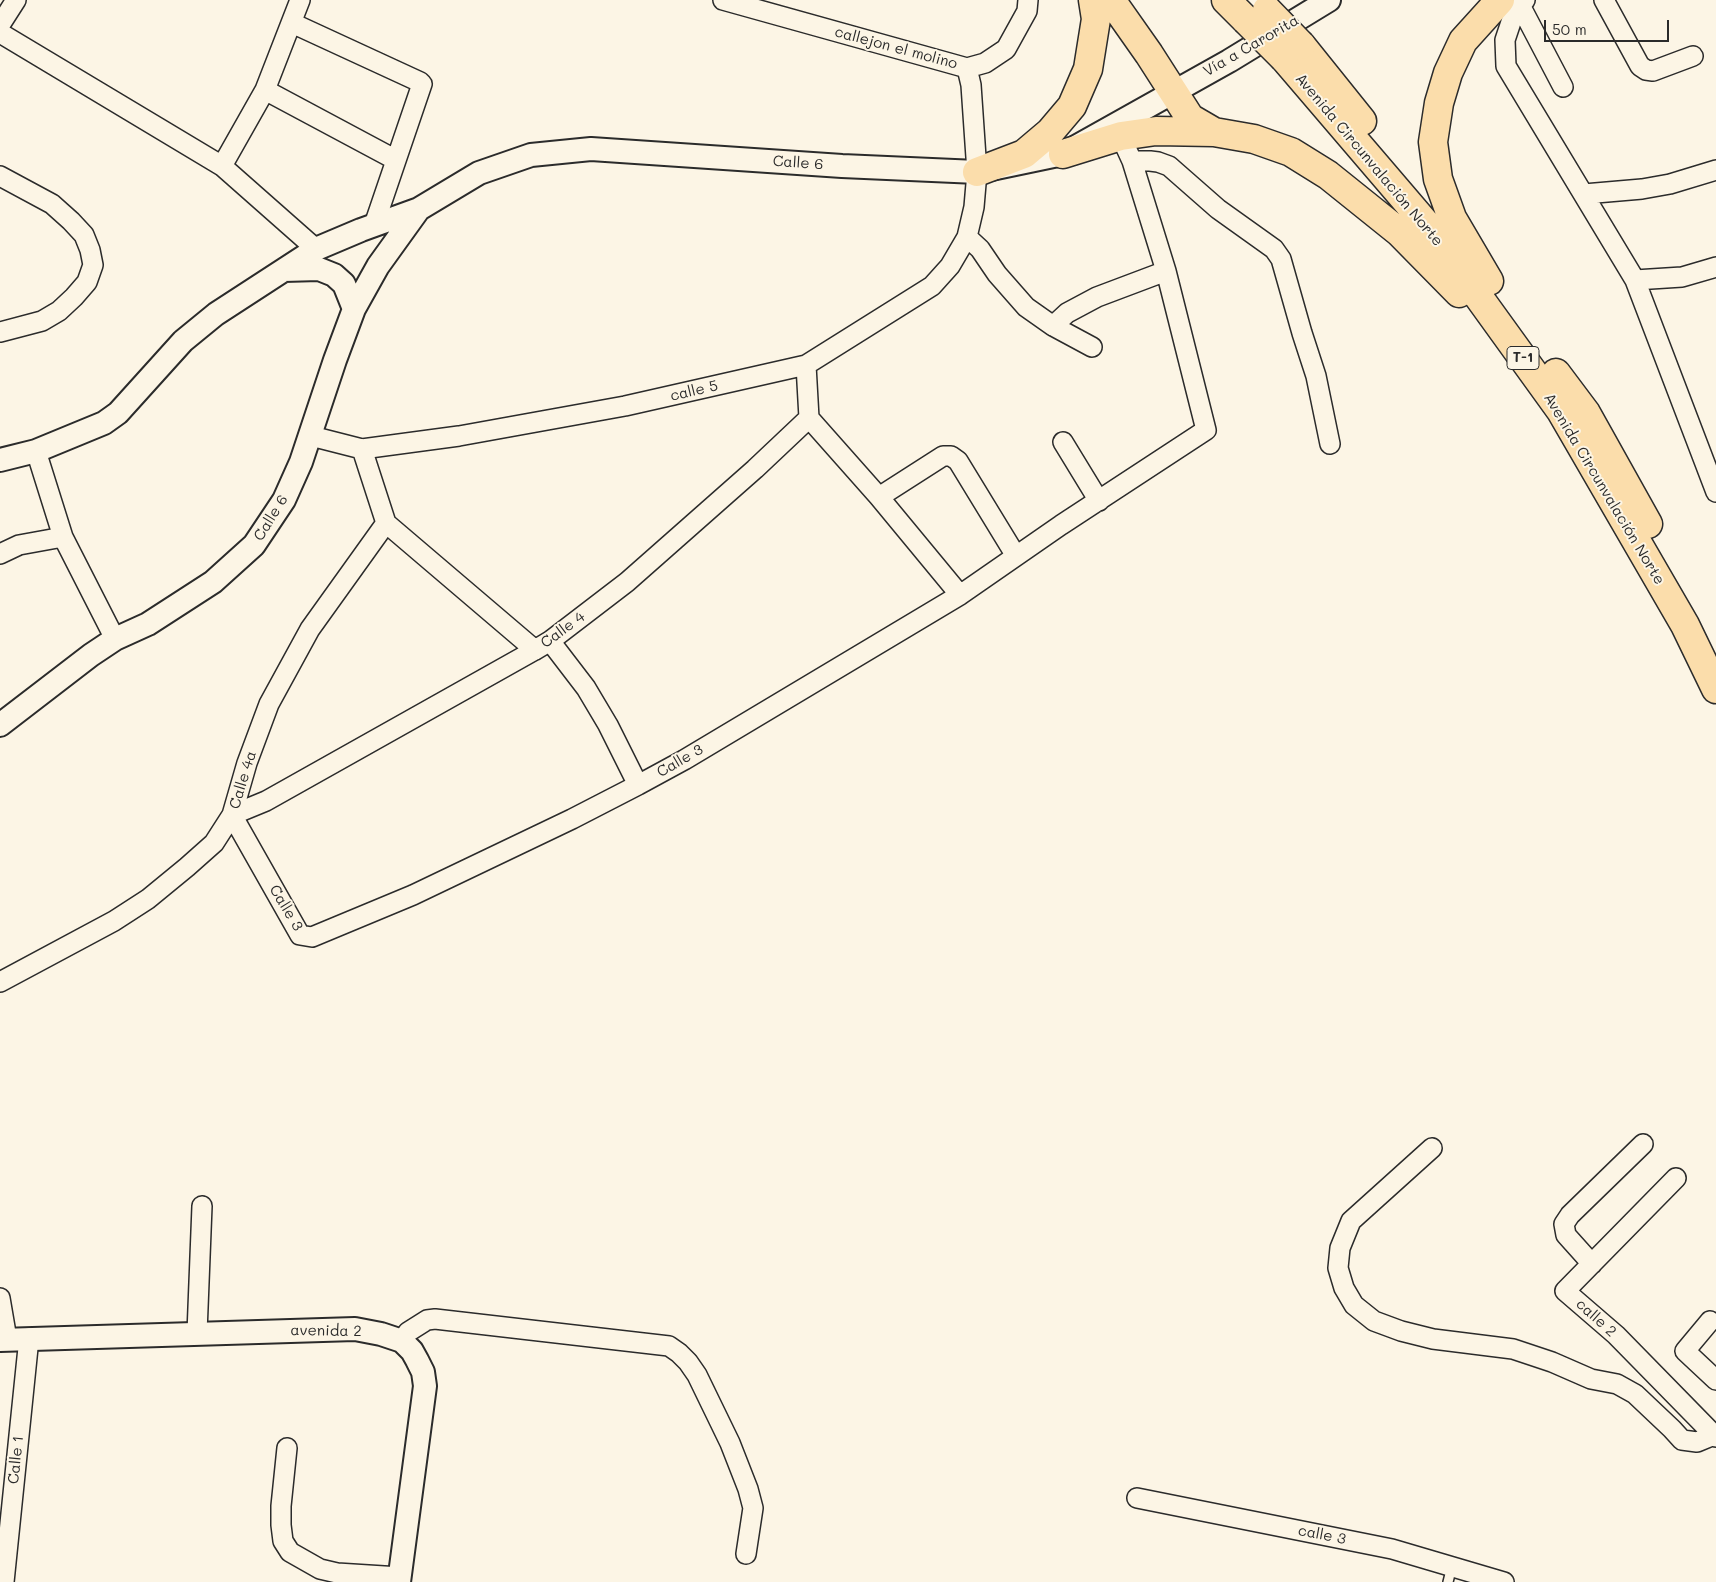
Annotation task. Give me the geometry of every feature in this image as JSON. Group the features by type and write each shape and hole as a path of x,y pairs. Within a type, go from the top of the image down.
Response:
{"highway":[{"path":"977,172 1024,154 1050,132 1072,106 1088,69 1096,18 1093,0"},
{"path":"1111,0 1190,118 1214,132"},
{"name":"Avenida Circunvalación Norte","path":"1226,0 1257,10 1489,281 1586,413 1716,645"},
{"path":"1489,281 1452,218 1438,179 1433,142 1439,103 1448,72 1463,41 1515,2"},
{"name":"Avenida Circunvalación Norte","path":"1293,52 1426,224 1561,411 1685,625 1716,690"},
{"path":"1063,154 1118,130 1214,132 1254,139 1291,152 1328,175 1399,232 1522,356"}],"street":[{"path":"0,25 16,0"},
{"path":"222,166 265,90 300,0"},
{"name":"callejon el molino","path":"723,0 967,68 971,85 977,172"},
{"path":"967,68 985,63 1006,49 1028,11 1028,0"},
{"name":"Vía a Carorita","path":"1173,91 1228,61 1329,0"},
{"path":"1604,0 1640,66 1646,70 1652,71 1693,56"},
{"path":"1515,2 1563,87"},
{"path":"1515,2 1505,40 1506,66 1635,280 1716,492"},
{"path":"292,23 422,84 374,225"},
{"path":"0,33 222,166 316,249"},
{"path":"265,90 396,160"},
{"path":"1053,326 1067,313 1097,296 1166,271 1132,161 1118,130 1173,91"},
{"name":"Calle 6","path":"0,460 36,451 95,427 118,413 183,341 216,314 316,249 419,209 479,173 531,155 591,149 842,166 977,172 1063,154"},
{"path":"1132,161 1158,162 1169,166 1218,209 1268,245 1281,259 1316,376 1330,444"},
{"path":"1584,194 1642,189 1670,184 1716,170"},
{"name":"calle 5","path":"311,436 362,449 459,436 625,406 806,365 932,286 950,266 967,237 974,206 977,172"},
{"path":"0,176 52,204 71,221 84,235 93,265 86,282 59,311 42,321 0,332"},
{"name":"Calle 6","path":"0,725 91,655 115,640 148,624 213,582 254,545 284,500 311,436 335,360 354,309 378,266 419,209"},
{"path":"967,237 980,249 1017,298 1034,314 1092,347"},
{"path":"1635,280 1682,276 1716,267"},
{"path":"282,270 319,270 334,276 344,284 354,309"},
{"name":"Calle 3","path":"232,815 300,935 312,937 413,895 572,818 684,760 960,595 1206,430 1166,271"},
{"path":"806,365 809,418 879,497 960,595"},
{"name":"Calle 4","path":"232,815 266,800 542,646 627,582 755,469 809,418"},
{"path":"1063,442 1099,500"},
{"path":"362,449 386,523 542,646 586,688 608,725 638,785"},
{"path":"36,451 63,537 115,640"},
{"path":"879,497 943,456 951,456 958,461 1016,556"},
{"name":"Calle 4a","path":"0,982 114,921 148,899 187,868 214,843 232,815 247,763 269,704 310,629 386,523"},
{"path":"0,554 19,545 63,537"},
{"path":"1592,1264 1566,1235 1564,1224 1570,1215 1643,1144"},
{"path":"1432,1148 1351,1221 1340,1248 1338,1268 1344,1288 1354,1305 1374,1321 1401,1331 1433,1339 1513,1349 1552,1362 1592,1379 1617,1384 1635,1394 1682,1440 1697,1442 1715,1436"},
{"name":"calle 2","path":"1676,1178 1566,1291 1616,1335 1715,1436"},
{"path":"197,1332 202,1206"},
{"name":"Calle 1","path":"0,1298 12,1339 4,1582"},
{"path":"287,1448 281,1525 283,1542 290,1552 320,1568 337,1573 400,1580 425,1386 423,1372 417,1360 412,1351 402,1342 408,1332 428,1320 435,1319 669,1346 679,1352 697,1375 730,1443 748,1490 753,1508 746,1554"},
{"path":"1710,1321 1685,1351 1716,1380"},
{"name":"avenida 2","path":"12,1339 197,1332 355,1329 381,1334 402,1342"},
{"name":"calle 3","path":"1136,1498 1392,1549 1450,1574 1504,1582"}]}
